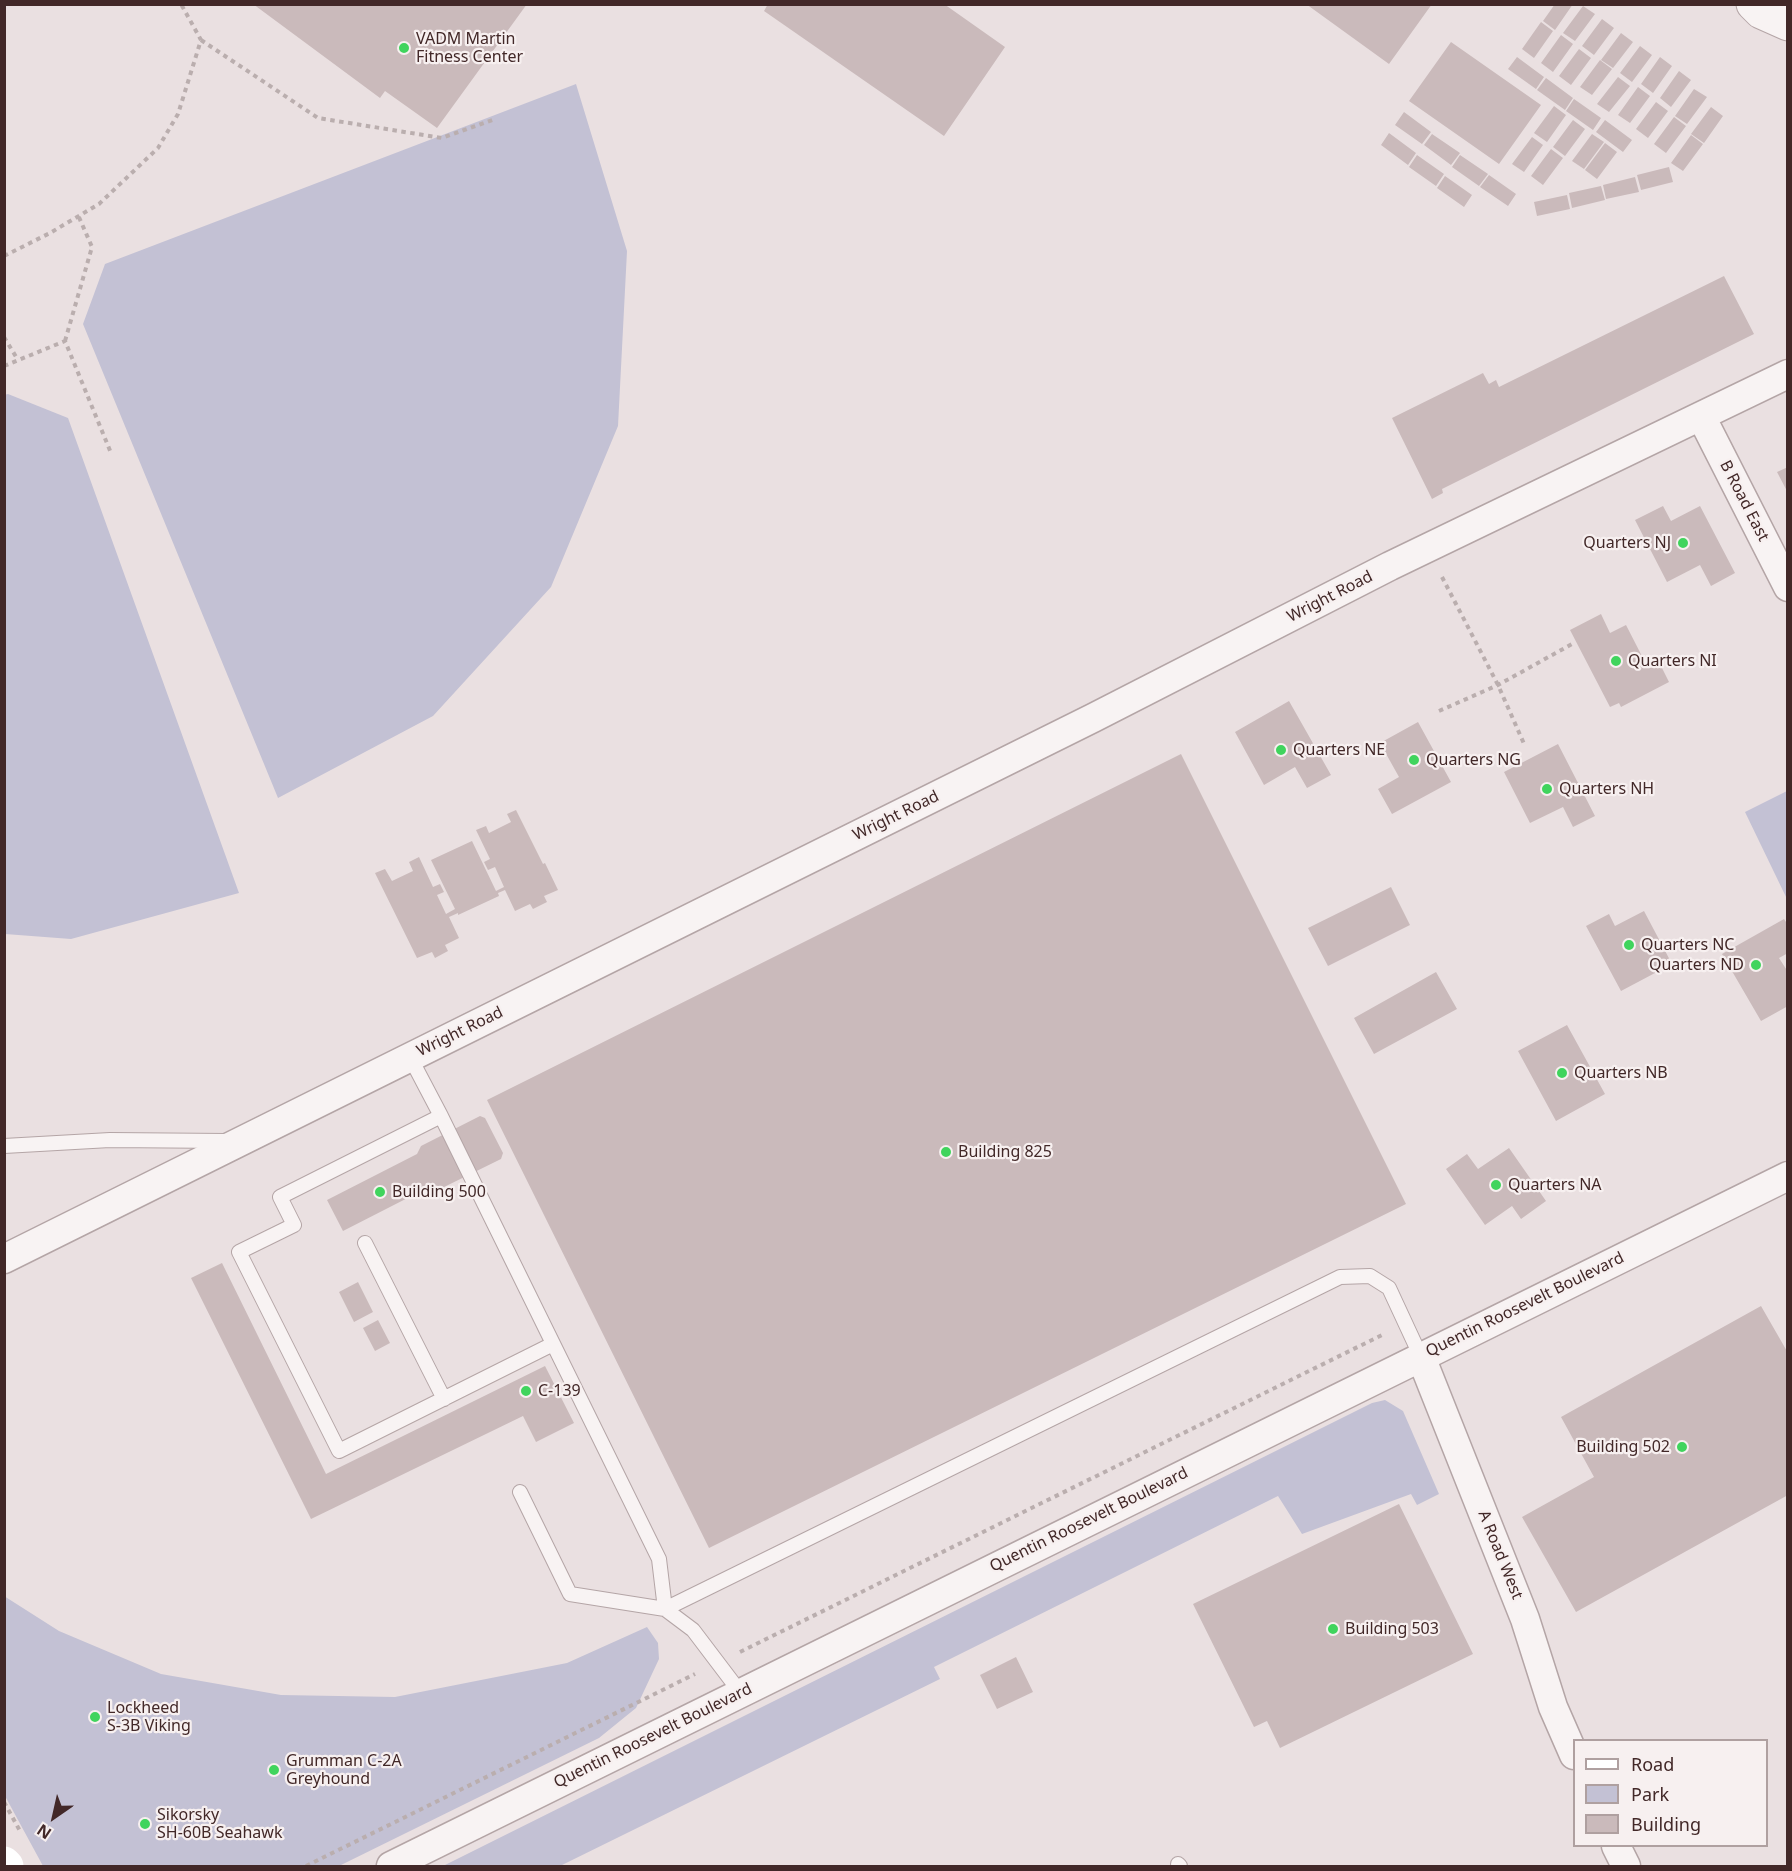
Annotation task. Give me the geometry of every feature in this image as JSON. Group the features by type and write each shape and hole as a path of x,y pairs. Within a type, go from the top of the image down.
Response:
{"street":[{"path":"1753,4 1761,12 1788,24"},
{"name":"Wright Road","path":"4,1260 1072,729 1428,548 1788,374"},
{"name":"B Road East","path":"1701,416 1788,587"},
{"name":"Quentin Roosevelt Boulevard","path":"391,1866 1788,1176"},
{"name":"A Road West","path":"1420,1357 1525,1619 1553,1707 1573,1751"},
{"path":"1617,1847 1626,1866"}],"lane":[{"path":"410,1057 659,1559 665,1609"},
{"path":"441,1116 280,1197 294,1225 239,1252 339,1451 553,1344"},
{"path":"4,1146 110,1140 241,1141"},
{"path":"365,1243 444,1399"},
{"path":"665,1609 1340,1276 1370,1276 1389,1288 1420,1357"},
{"path":"519,1492 570,1594 665,1609 693,1630 740,1692"}],"path":[{"path":"181,4 201,40 318,118 441,138 495,119"},
{"path":"4,256 50,233 99,204 158,148 178,114 201,40"},
{"path":"78,215 92,247 65,341 111,453"},
{"path":"4,338 18,360"},
{"path":"4,366 65,341"},
{"path":"1428,548 1498,685 1525,746"},
{"path":"1439,711 1498,685 1572,644"},
{"path":"306,1866 1405,1323"}],"green space":[{"path":"576,84 627,251 618,426 551,587 433,716 278,798 83,324 105,264"},
{"path":"8,394 68,418 239,893 71,939 5,934 4,395"},
{"path":"1787,791 1787,899 1745,812"},
{"path":"1385,1400 1403,1411 1439,1494 1417,1505 1411,1494 1302,1534 1278,1496 934,1667 940,1679 560,1866 443,1866 1372,1403"},
{"path":"4,1596 59,1631 161,1674 281,1695 395,1697 567,1663 647,1627 658,1643 659,1659 636,1708 599,1738 339,1866 43,1866 5,1796"}],"building":[{"name":"VADM Martin Fitness Center","path":"253,4 527,4 437,128 385,91 380,98"},
{"path":"768,4 944,4 1005,47 944,136 764,11"},
{"path":"1306,4 1432,4 1389,64"},
{"path":"1555,4 1573,4 1555,30 1543,21"},
{"path":"1583,6 1595,14 1575,41 1563,33"},
{"path":"1602,19 1614,28 1594,55 1582,46"},
{"path":"1541,22 1553,31 1534,58 1522,49"},
{"path":"1621,33 1633,42 1613,68 1601,60"},
{"path":"1561,35 1573,44 1553,72 1541,63"},
{"path":"1451,42 1541,105 1499,164 1409,101"},
{"path":"1640,46 1652,55 1632,82 1620,73"},
{"path":"1579,49 1591,58 1571,85 1559,76"},
{"path":"1517,57 1544,77 1536,89 1508,69"},
{"path":"1660,57 1672,66 1653,93 1641,84"},
{"path":"1600,60 1612,69 1592,95 1580,87"},
{"path":"1679,71 1691,80 1671,107 1660,98"},
{"path":"1618,77 1630,86 1609,112 1597,104"},
{"path":"1546,78 1573,98 1565,110 1537,90"},
{"path":"1638,87 1650,96 1630,123 1618,115"},
{"path":"1694,89 1707,97 1687,124 1675,116"},
{"path":"1574,99 1601,118 1593,130 1566,111"},
{"path":"1656,102 1668,111 1648,138 1636,129"},
{"path":"1554,106 1566,115 1547,142 1534,133"},
{"path":"1711,107 1723,116 1704,143 1691,134"},
{"path":"1404,112 1431,132 1422,144 1395,125"},
{"path":"1674,117 1686,126 1666,153 1654,144"},
{"path":"1573,120 1585,129 1565,156 1553,147"},
{"path":"1605,120 1632,140 1623,152 1596,132"},
{"path":"1389,133 1416,153 1408,165 1381,145"},
{"path":"1432,134 1460,153 1451,165 1424,145"},
{"path":"1592,134 1604,142 1584,169 1572,161"},
{"path":"1691,135 1703,144 1683,171 1671,163"},
{"path":"1532,137 1543,145 1524,172 1512,164"},
{"path":"1605,143 1617,152 1597,179 1585,170"},
{"path":"1551,149 1563,158 1543,185 1531,176"},
{"path":"1417,155 1444,174 1436,186 1409,167"},
{"path":"1460,155 1488,174 1479,186 1452,167"},
{"path":"1669,167 1673,182 1641,190 1637,175"},
{"path":"1489,175 1516,194 1508,206 1480,187"},
{"path":"1445,176 1472,195 1464,207 1437,188"},
{"path":"1635,177 1639,192 1606,199 1603,185"},
{"path":"1601,186 1605,200 1572,208 1569,193"},
{"path":"1567,195 1570,209 1537,216 1534,202"},
{"path":"1724,276 1754,334 1442,489 1443,493 1432,499 1392,418 1483,373 1489,384 1496,380 1499,387"},
{"path":"1788,467 1788,493 1777,472"},
{"name":"Quarters NJ","path":"1663,506 1671,521 1700,506 1735,573 1711,586 1700,565 1667,582 1635,520"},
{"name":"Quarters NI","path":"1601,614 1610,633 1626,625 1646,664 1657,658 1669,682 1621,707 1619,703 1610,707 1570,630"},
{"name":"Quarters NE","path":"1289,701 1331,775 1307,788 1295,767 1264,785 1235,732"},
{"name":"Quarters NG","path":"1418,722 1451,782 1392,814 1378,789 1399,777 1380,743"},
{"name":"Quarters NH","path":"1558,744 1595,816 1573,827 1563,807 1530,823 1504,772"},
{"name":"Building 825","path":"1181,754 1406,1204 709,1548 487,1100"},
{"path":"516,810 558,890 544,896 547,902 533,909 530,904 515,911 505,890 498,893 499,896 449,917 459,938 445,945 448,951 435,958 432,952 417,958 375,873 385,869 392,881 413,871 409,862 419,857 433,887 440,884 444,892 437,895 446,914 455,909 431,860 472,841 496,891 504,887 495,867 488,870 484,862 490,859 476,830 486,826 489,833 511,822 507,814"},
{"path":"1391,887 1410,925 1328,966 1308,928"},
{"name":"Quarters NC","path":"1644,911 1672,964 1621,991 1586,926 1609,914 1615,926"},
{"name":"Quarters ND","path":"1784,919 1788,925 1788,953 1779,958 1788,972 1788,1006 1761,1021 1722,954"},
{"path":"1436,972 1457,1009 1374,1054 1354,1018"},
{"name":"Quarters NB","path":"1567,1025 1605,1094 1556,1121 1518,1051"},
{"path":"480,1116 485,1118 503,1153 501,1159 440,1189 433,1185 343,1231 327,1200 417,1154 421,1146"},
{"name":"Quarters NA","path":"1509,1148 1546,1201 1521,1219 1512,1206 1485,1225 1446,1169 1467,1154 1478,1169"},
{"name":"C-139","path":"222,1263 326,1474 545,1366 574,1423 536,1442 523,1416 311,1519 191,1278"},
{"path":"358,1282 373,1312 354,1322 339,1292"},
{"name":"Building 502","path":"1761,1306 1788,1353 1788,1495 1576,1612 1522,1517 1594,1477 1561,1417"},
{"path":"378,1320 390,1343 375,1351 363,1328"},
{"name":"Building 503","path":"1399,1504 1473,1654 1280,1748 1267,1721 1254,1727 1193,1604"},
{"path":"1016,1657 1033,1692 997,1709 980,1675"}],"place":[{"name":"VADM Martin Fitness Center","path":"404,48"},
{"name":"Quarters NJ","path":"1683,543"},
{"name":"Quarters NI","path":"1616,661"},
{"name":"Quarters NE","path":"1281,750"},
{"name":"Quarters NG","path":"1414,760"},
{"name":"Quarters NH","path":"1547,789"},
{"name":"Quarters NC","path":"1629,945"},
{"name":"Quarters ND","path":"1756,965"},
{"name":"Quarters NB","path":"1562,1073"},
{"name":"Building 825","path":"946,1152"},
{"name":"Quarters NA","path":"1496,1185"},
{"name":"Building 500","path":"380,1192"},
{"name":"C-139","path":"526,1391"},
{"name":"Building 502","path":"1682,1447"},
{"name":"Building 503","path":"1333,1629"},
{"name":"Lockheed S-3B Viking","path":"95,1717"},
{"name":"Grumman C-2A Greyhound","path":"274,1770"},
{"name":"Sikorsky SH-60B Seahawk","path":"145,1824"}]}
